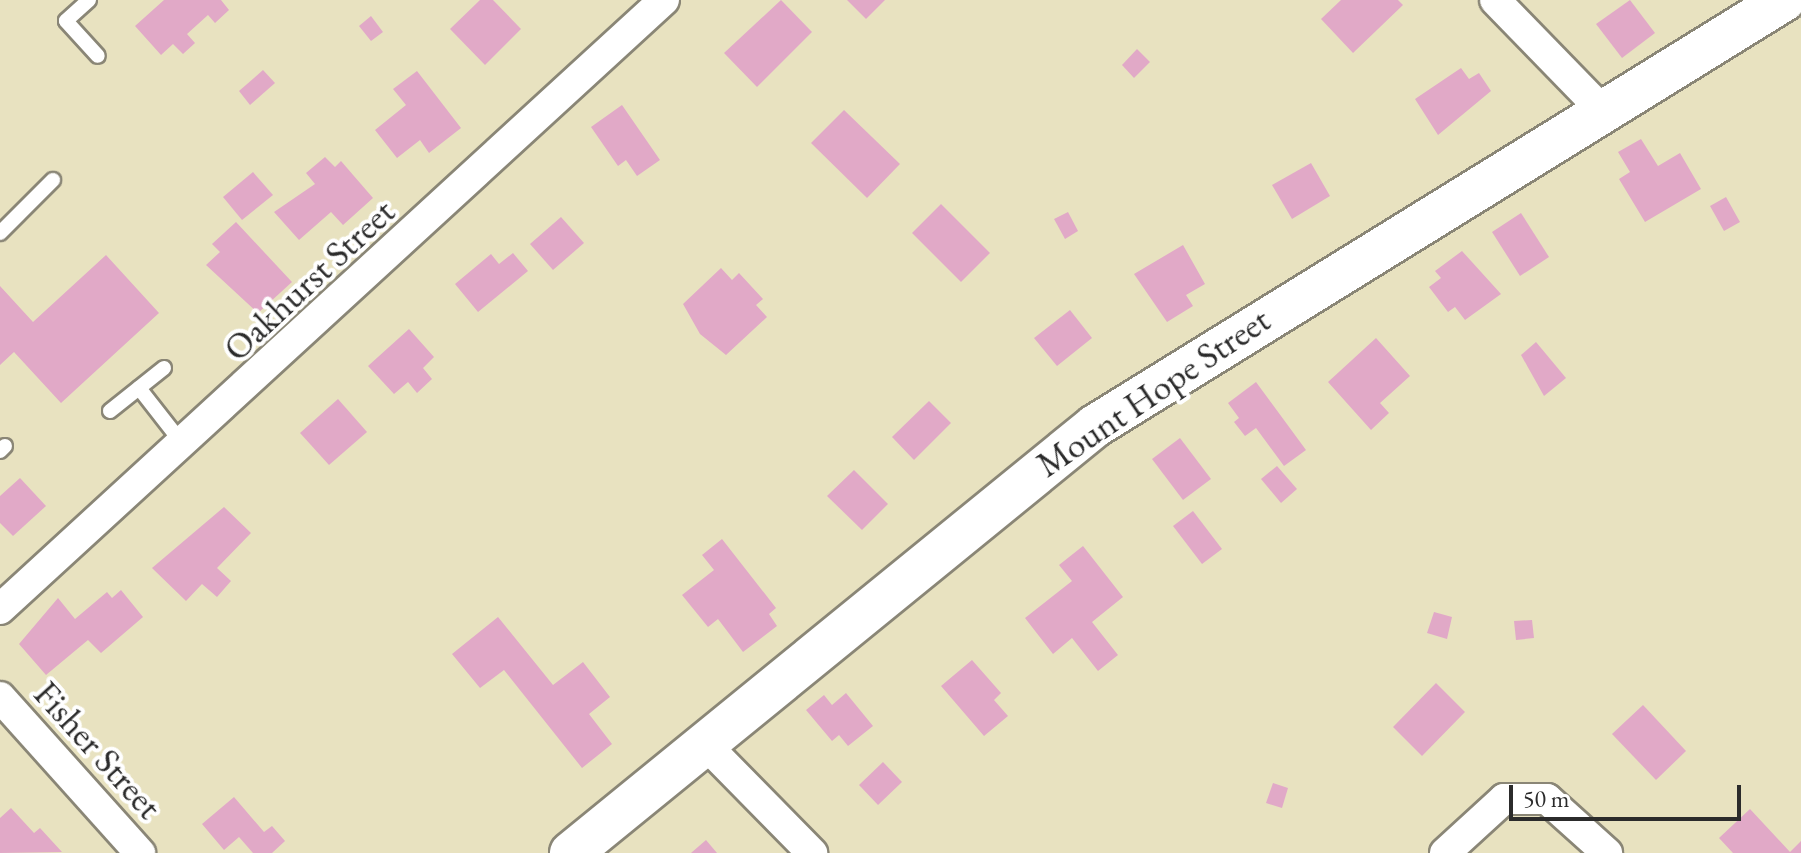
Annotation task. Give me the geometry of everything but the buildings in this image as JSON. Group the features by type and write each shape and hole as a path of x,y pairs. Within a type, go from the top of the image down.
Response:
{"street":[{"name":"Oakhurst Street","path":"0,609 185,447 664,0"},
{"path":"1495,0 1602,110"},
{"name":"Mount Hope Street","path":"571,853 703,742 1095,426 1784,0"},
{"name":"Fisher Street","path":"0,697 140,853"},
{"path":"703,742 812,853"},
{"path":"1445,853 1504,799 1547,799 1607,853"}],"lane":[{"path":"89,0 66,21 98,56"},
{"path":"0,233 53,180"},
{"path":"110,411 164,368"},
{"path":"139,388 185,447"}]}
